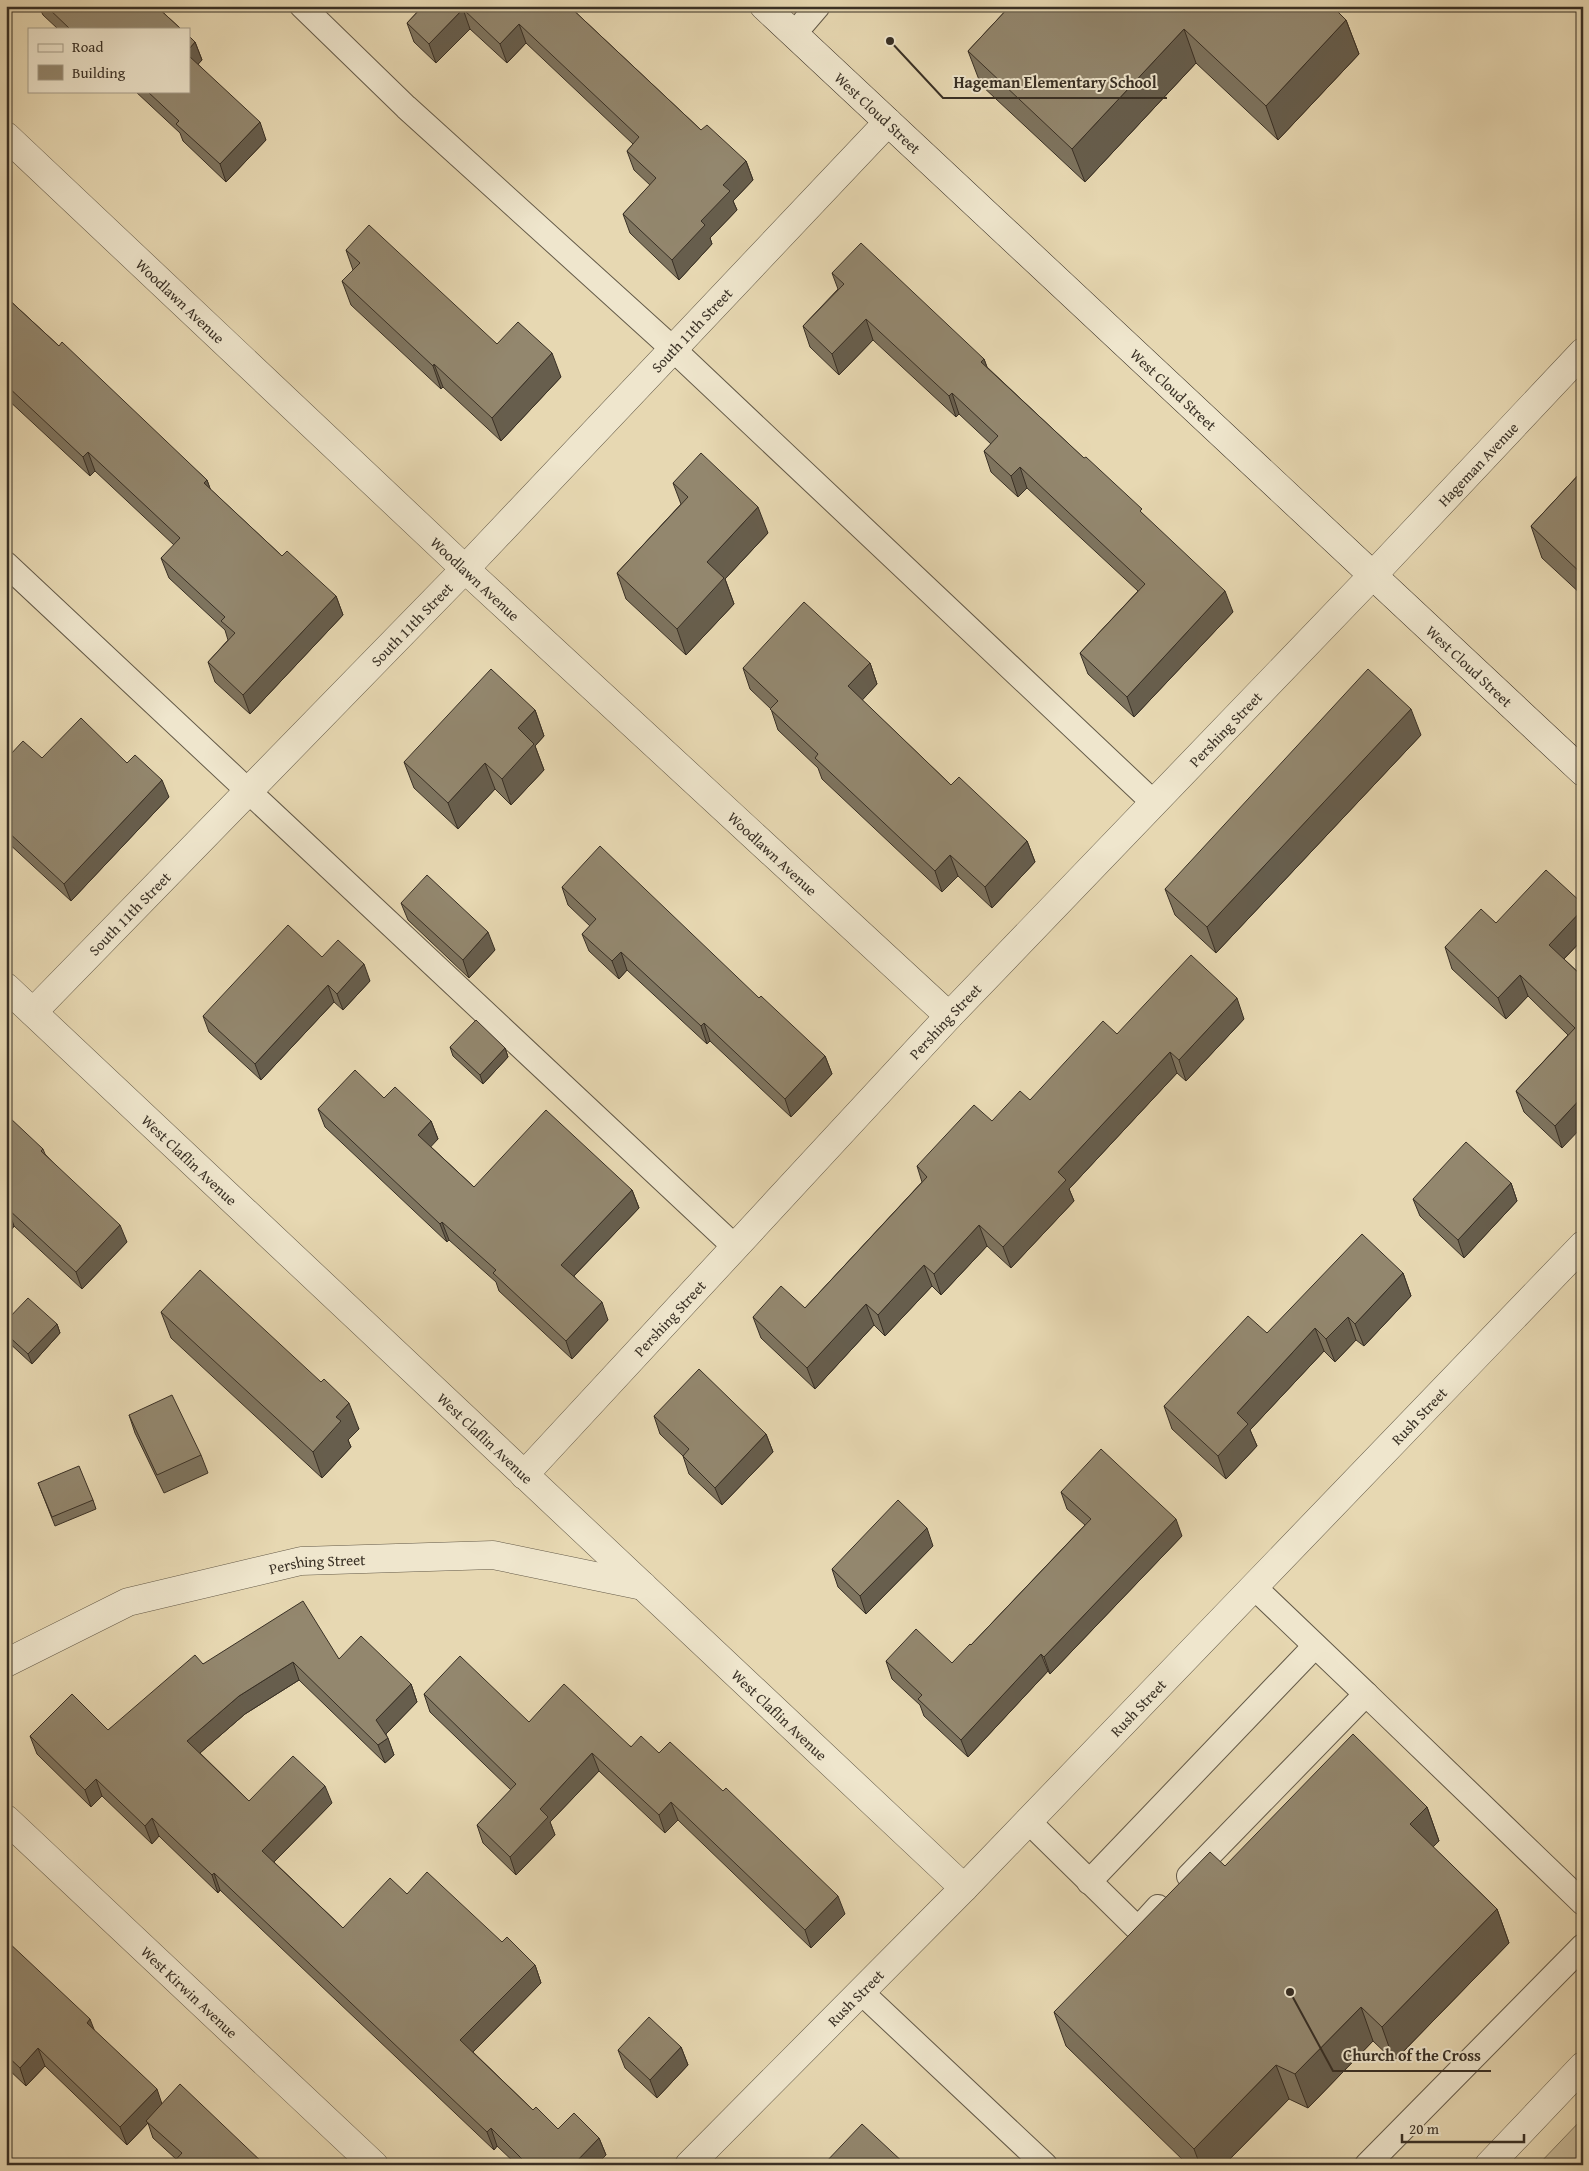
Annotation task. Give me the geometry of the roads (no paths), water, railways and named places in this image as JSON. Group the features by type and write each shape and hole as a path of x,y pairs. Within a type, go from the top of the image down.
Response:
{"street":[{"name":"West Cloud Street","path":"764,6 1583,772"},
{"name":"South 11th Street","path":"33,1012 465,569 888,122"},
{"name":"Woodlawn Avenue","path":"6,136 465,569 949,1016"},
{"name":"Hageman Avenue","path":"1373,575 1583,352"},
{"name":"Pershing Street","path":"524,1475 949,1016 1373,575"},
{"name":"West Claflin Avenue","path":"6,987 964,1888"},
{"name":"Rush Street","path":"689,2165 964,1888 1583,1244"},
{"name":"Pershing Street","path":"6,1664 128,1602 301,1561 493,1555 643,1586"},
{"name":"West Kirwin Avenue","path":"6,1819 374,2165"},
{"path":"1489,2165 1583,2066"}],"lane":[{"path":"302,6 406,107 673,349 1154,803"},
{"path":"794,34 818,6"},
{"path":"6,564 735,1247"},
{"path":"1254,1587 1583,1903"},
{"path":"1090,1882 1315,1646"},
{"path":"1028,1821 1138,1929 1366,1694"},
{"path":"1367,2165 1583,1946"},
{"path":"861,1992 1045,2165"}],"place":[{"name":"Hageman Elementary School","path":"890,41"},
{"name":"Church of the Cross","path":"1290,1992"}]}
